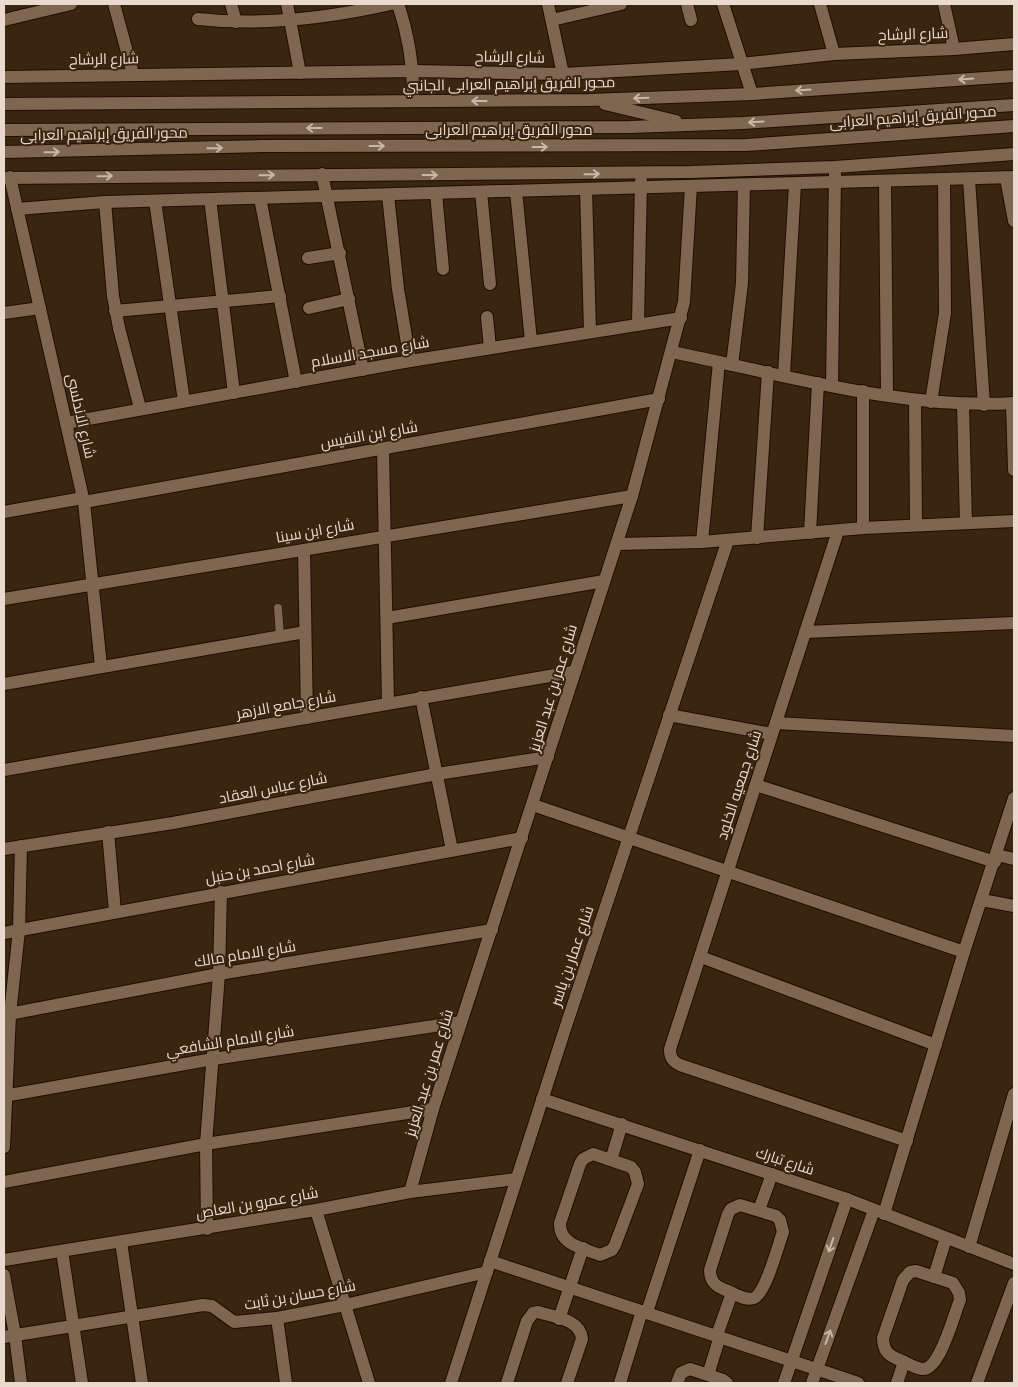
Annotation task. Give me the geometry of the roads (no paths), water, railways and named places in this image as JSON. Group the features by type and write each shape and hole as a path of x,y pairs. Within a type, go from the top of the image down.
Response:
{"street":[{"path":"4,20 53,6 71,4"},
{"path":"114,4 133,74"},
{"path":"231,4 236,22"},
{"path":"287,4 300,73"},
{"path":"198,19 236,22 290,19 345,13 392,4"},
{"path":"398,4 409,36 414,71 413,101"},
{"path":"548,4 563,74"},
{"path":"552,20 621,4"},
{"path":"688,4 690,20"},
{"path":"723,4 752,94"},
{"path":"820,4 834,54"},
{"path":"944,4 954,49"},
{"name":"شارع الرشاح","path":"5,73 133,74 414,71 563,74 741,64 834,54 954,49 1014,44"},
{"name":"محور الفريق إبراهيم العرابى الجانبي","path":"4,104 588,100 752,94 1014,76"},
{"path":"588,100 693,124"},
{"name":"محور الفريق إبراهيم العرابى","path":"4,130 630,127 1014,104"},
{"name":"محور الفريق إبراهيم العرابى","path":"4,152 263,146 746,145 1014,126"},
{"path":"7,178 322,174 470,176 641,173 835,167 1014,154"},
{"path":"832,386 835,167"},
{"path":"638,324 641,173"},
{"path":"322,174 363,370"},
{"name":"شارع الاندلسى","path":"7,178 17,209 84,500 101,666"},
{"path":"17,209 105,202 1010,178 1014,221"},
{"path":"969,179 984,405"},
{"path":"931,402 945,313 944,180"},
{"path":"885,181 887,394"},
{"path":"784,375 795,184"},
{"path":"702,542 725,363 742,284 744,185"},
{"name":"شارع عمر بن عبد العزيز","path":"410,1192 433,1109 533,805 573,672 618,544 632,496 681,318 685,286 691,186"},
{"path":"586,189 590,331"},
{"path":"516,191 531,341"},
{"path":"480,192 490,284"},
{"path":"436,193 444,269"},
{"path":"388,194 398,289 410,362"},
{"path":"260,198 296,382"},
{"path":"210,199 234,393"},
{"path":"155,201 184,402"},
{"path":"105,202 116,311 140,408"},
{"path":"308,258 340,253"},
{"path":"116,311 280,296"},
{"path":"309,308 349,299"},
{"path":"4,313 40,308"},
{"path":"487,317 490,348"},
{"name":"شارع مسجد الاسلام","path":"66,423 140,408 184,402 531,341 681,318"},
{"path":"672,352 784,375 818,384 915,400 963,405 1013,403 1014,470"},
{"path":"757,538 768,372"},
{"path":"810,534 818,384"},
{"path":"863,391 863,528"},
{"name":"شارع ابن النفيس","path":"4,512 383,450 659,399"},
{"path":"915,400 916,525"},
{"path":"963,405 966,523"},
{"path":"383,450 388,703"},
{"name":"شارع ابن سينا","path":"4,599 632,496"},
{"path":"618,544 702,542 863,528 1014,521"},
{"name":"شارع جمعيه الخلود","path":"838,531 670,1049 670,1056 674,1062 680,1065 907,1140"},
{"name":"شارع عمار بن ياسر","path":"451,1383 542,1098 728,540"},
{"path":"304,550 307,718"},
{"path":"387,618 604,581"},
{"path":"805,632 1014,622"},
{"path":"4,684 305,632"},
{"name":"شارع جامع الازهر","path":"4,770 573,672"},
{"path":"421,697 452,850"},
{"path":"669,715 774,728 1014,736"},
{"name":"شارع عباس العقاد","path":"4,849 172,823 437,774 548,757"},
{"path":"756,785 996,859 1014,859"},
{"path":"812,1383 907,1140 964,952 996,859 1014,798"},
{"path":"533,805 628,839 728,871 964,952"},
{"path":"108,832 116,912"},
{"name":"شارع احمد بن حنبل","path":"4,933 522,838"},
{"path":"4,1147 7,1014 19,930 21,846"},
{"path":"207,1229 206,1144 219,974 221,892"},
{"path":"982,900 1014,906"},
{"name":"شارع الامام مالك","path":"7,1014 219,974 492,930"},
{"path":"701,957 936,1045"},
{"name":"شارع الامام الشافعي","path":"6,1096 213,1059 461,1022"},
{"path":"968,1247 1014,1094"},
{"name":"شارع تبارك","path":"542,1098 847,1199 1014,1264"},
{"path":"4,1182 206,1144 433,1109"},
{"path":"611,1160 622,1124"},
{"path":"620,1383 700,1150"},
{"path":"593,1154 611,1160 631,1167 638,1178 638,1184 612,1250 600,1255 568,1242 562,1237 560,1223 583,1159 593,1154"},
{"path":"759,1210 772,1174"},
{"name":"شارع عمرو بن العاص","path":"4,1260 207,1229 410,1192 516,1179"},
{"path":"784,1383 847,1199"},
{"path":"740,1205 759,1210 776,1216 780,1220 783,1232 760,1294 748,1299 718,1288 710,1277 710,1270 730,1209 740,1205"},
{"path":"316,1210 369,1383"},
{"path":"934,1277 946,1238"},
{"path":"121,1242 142,1383"},
{"path":"559,1319 583,1248"},
{"path":"62,1251 82,1383"},
{"path":"488,1266 570,1287 792,1359 858,1383"},
{"name":"شارع حسان بن ثابت","path":"10,1336 203,1305 212,1306 234,1322 277,1318 345,1305 488,1266"},
{"path":"916,1271 934,1277 953,1283 957,1288 960,1300 934,1364 922,1369 891,1356 883,1345 883,1338 903,1280 910,1272 916,1271"},
{"path":"4,1275 10,1336 21,1383"},
{"path":"976,1383 1014,1284"},
{"path":"708,1375 732,1293"},
{"path":"507,1383 529,1316 538,1312 575,1324 581,1333 582,1339 567,1383"},
{"path":"277,1318 286,1383"},
{"path":"897,1383 904,1362"},
{"path":"677,1383 685,1370 690,1369 727,1383"}],"lane":[{"path":"278,608 280,636"}]}
